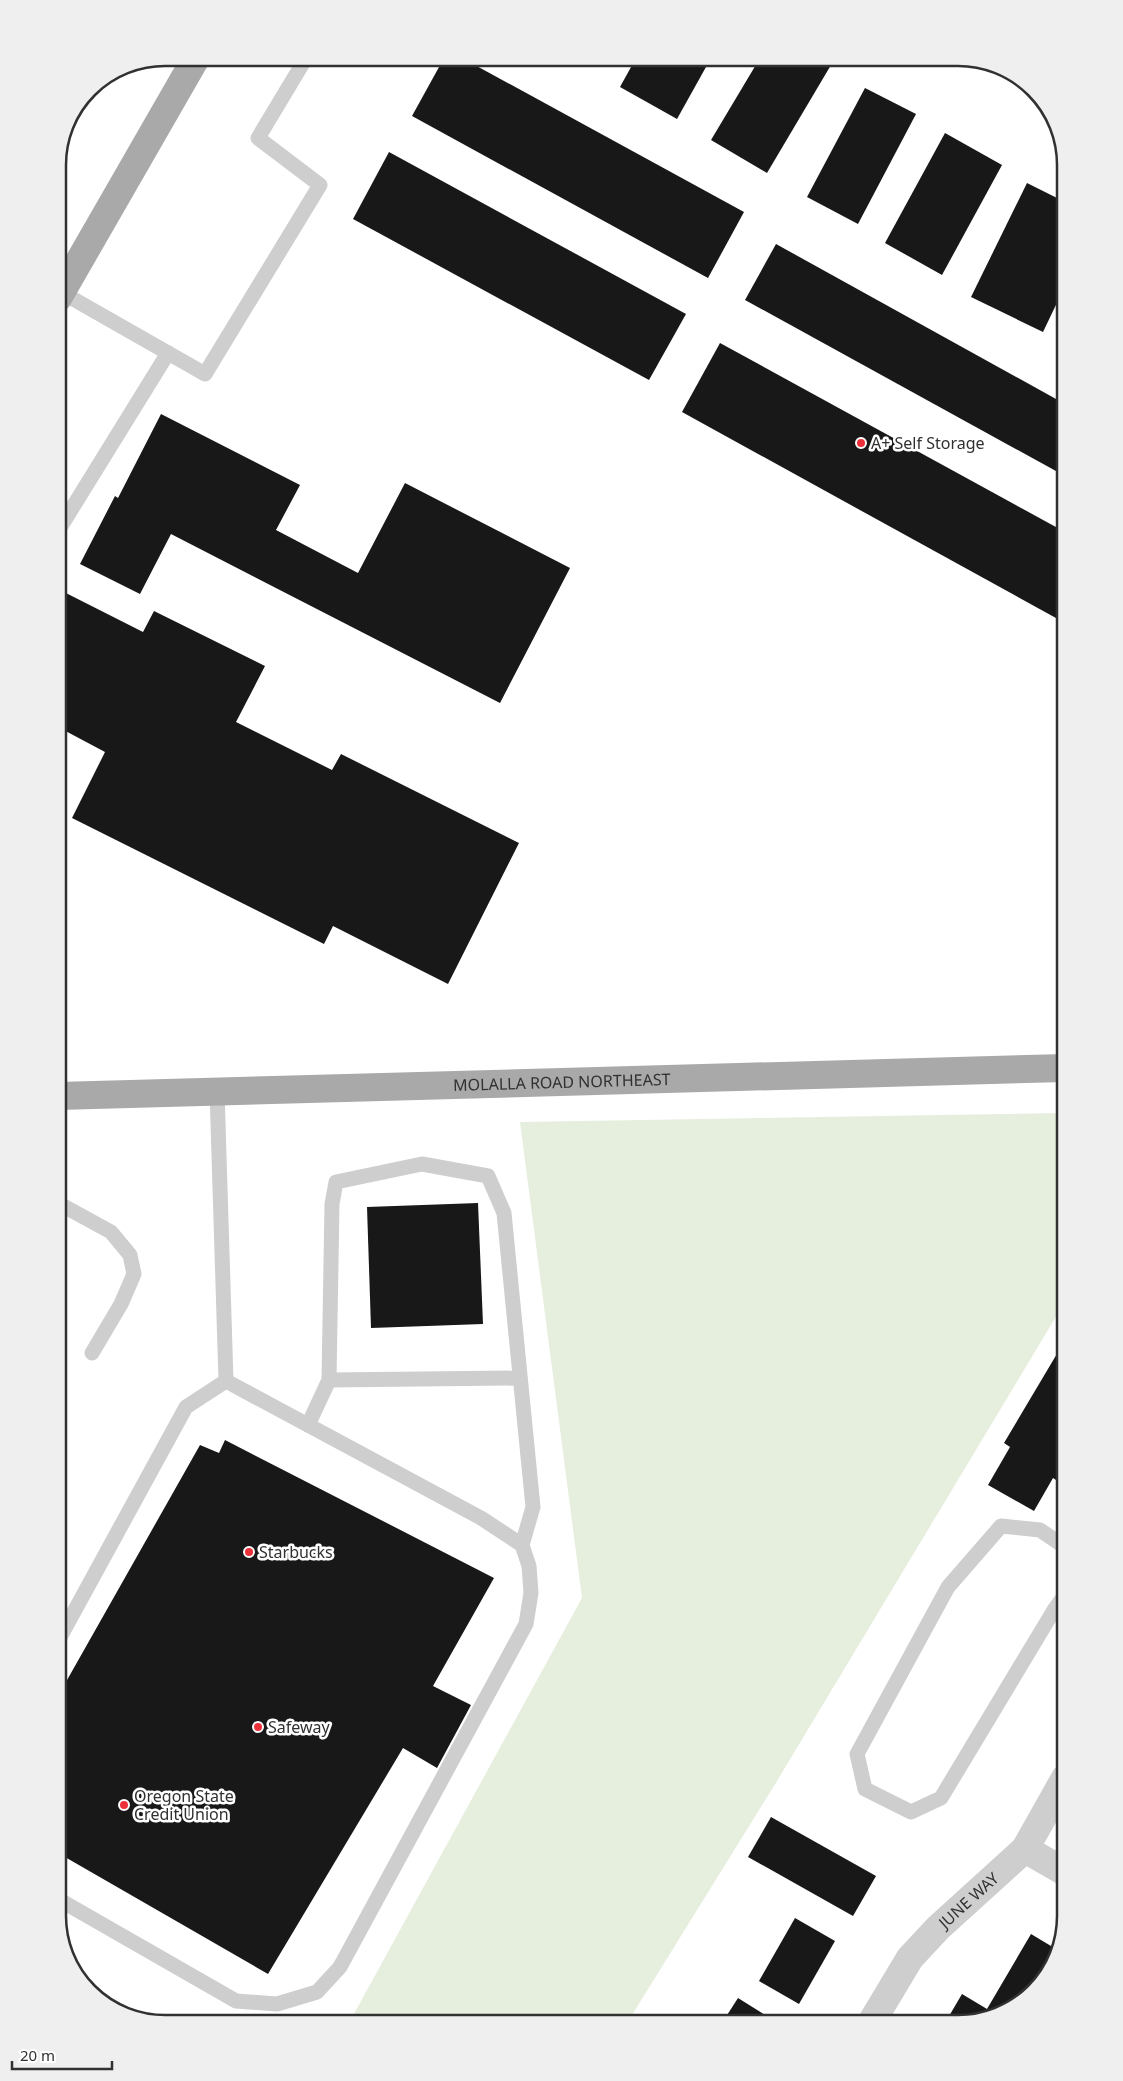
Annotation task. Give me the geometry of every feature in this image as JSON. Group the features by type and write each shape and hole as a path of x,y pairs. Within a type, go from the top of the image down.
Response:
{"main road":[{"path":"66,283 191,66"},
{"name":"MOLALLA ROAD NORTHEAST","path":"66,1096 1057,1068"}],"street":[{"name":"JUNE WAY","path":"876,2015 910,1958 938,1928 1025,1849 1057,1794"},
{"path":"1025,1849 1057,1867"}],"lane":[{"path":"66,299 206,374 320,185 258,138 301,66"},
{"path":"66,518 168,353"},
{"path":"217,1091 226,1381"},
{"path":"66,1904 236,2001 277,2004 317,1992 340,1968 526,1624 531,1593 529,1566 522,1546 533,1507 504,1213 488,1176 422,1164 336,1182 332,1204 329,1380 308,1425"},
{"path":"66,1207 111,1232 130,1256 134,1274 121,1304 92,1353"},
{"path":"329,1380 520,1378"},
{"path":"226,1381 481,1518 522,1546"},
{"path":"66,1626 186,1407 226,1381"},
{"path":"1057,1540 1040,1530 1001,1526 948,1587 857,1754 865,1789 910,1812 941,1798 1057,1606"}],"green space":[{"path":"1057,1113 1057,1315 777,1781 632,2015 353,2015 582,1598 520,1122"}],"building":[{"path":"440,66 477,66 744,212 708,278 412,116"},
{"path":"632,66 707,66 677,119 620,87"},
{"path":"755,66 830,66 767,173 711,140"},
{"path":"865,88 916,114 858,224 807,197"},
{"path":"945,133 1002,165 942,275 885,243"},
{"path":"389,152 686,314 649,380 353,219"},
{"path":"1027,183 1057,198 1057,303 1043,332 971,297"},
{"path":"776,244 1057,400 1057,472 745,300"},
{"path":"720,343 1057,528 1057,619 682,412"},
{"path":"161,414 300,485 276,530 358,573 405,483 570,568 500,703 171,534 140,594 80,564 115,496 118,498"},
{"path":"66,593 143,632 154,611 265,666 236,722 332,770 341,754 519,843 448,984 333,926 324,944 72,818 105,752 66,731"},
{"path":"478,1203 483,1324 371,1328 367,1207"},
{"path":"1057,1354 1057,1481 1053,1478 1034,1511 988,1485 1010,1447 1004,1443"},
{"name":"Safeway","path":"225,1440 494,1578 433,1686 471,1705 437,1768 403,1748 268,1974 66,1858 66,1682 200,1445 219,1453"},
{"path":"771,1817 876,1876 853,1916 748,1857"},
{"path":"795,1918 835,1941 799,2004 759,1981"},
{"path":"1031,1934 1052,1946 1047,1960 1040,1971 1018,1994 996,2007 977,2013 950,2015 962,1994 987,2009"},
{"path":"738,1998 765,2015 727,2015"}],"place":[{"name":"A+ Self Storage","path":"861,443"},
{"name":"Starbucks","path":"249,1552"},
{"name":"Safeway","path":"258,1727"},
{"name":"Oregon State Credit Union","path":"124,1805"}]}
